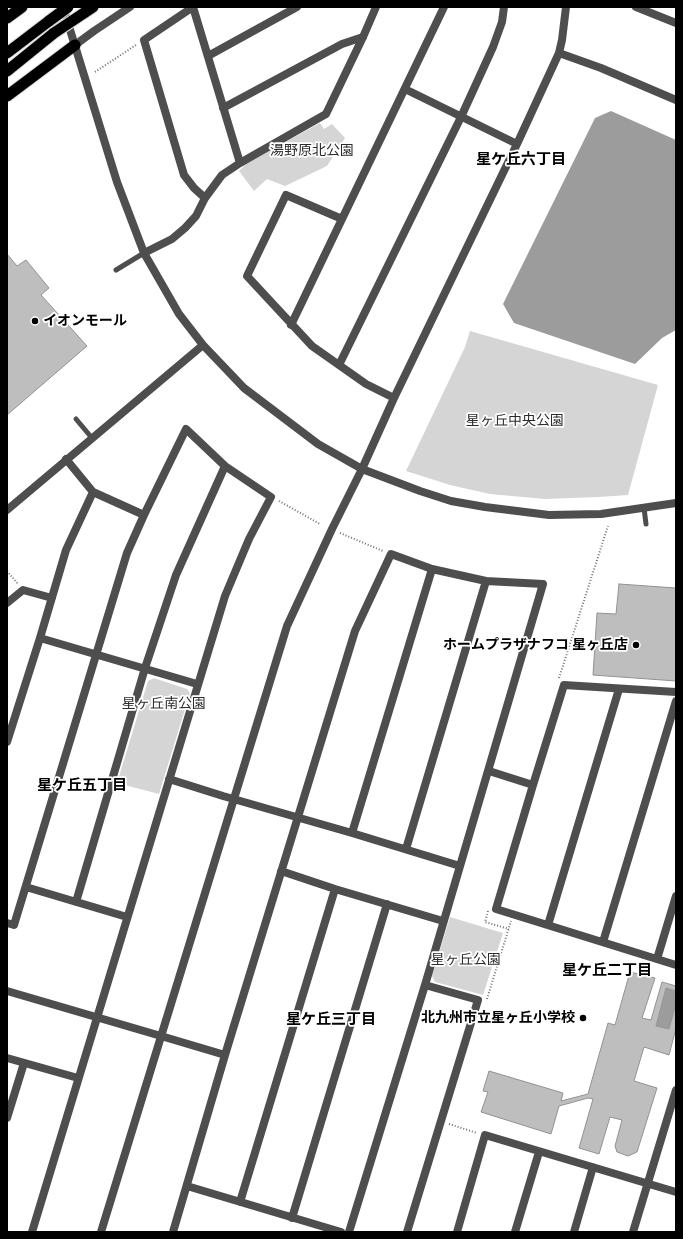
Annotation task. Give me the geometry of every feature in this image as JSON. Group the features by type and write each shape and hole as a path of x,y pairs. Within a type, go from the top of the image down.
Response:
{"highway":[{"path":"7,18 22,7"},
{"path":"7,54 68,7"},
{"path":"7,70 54,33 88,10"},
{"path":"7,96 75,45"}],"street":[{"path":"63,7 117,182 144,253 179,314 203,345 244,388 318,444 362,469 452,501 485,507 549,515 601,514 676,503"},
{"path":"75,45 94,30 130,7"},
{"path":"205,198 194,188 184,175 144,40 193,7 240,163"},
{"path":"208,56 297,7"},
{"path":"144,253 172,239 185,228 196,216 205,198 222,175 240,163 326,114 376,7"},
{"path":"291,325 444,7"},
{"path":"339,365 461,117 493,47 502,22 504,7"},
{"path":"101,1232 287,626 559,53 566,7"},
{"path":"636,7 676,23"},
{"path":"223,108 342,44 363,37"},
{"path":"559,53 601,68 676,100"},
{"path":"405,89 517,144"},
{"path":"342,218 286,195 247,276 312,346 366,384 394,398"},
{"path":"7,510 203,345"},
{"path":"7,923 14,925 127,553 186,429 225,466 270,497 249,539 225,596 197,684 32,1232"},
{"path":"66,459 93,492 144,515"},
{"path":"76,902 144,668 176,575 225,466"},
{"path":"7,742 66,550 93,492"},
{"path":"173,1232 297,817 355,631 391,554 432,569 486,581 543,584 425,985 349,1232"},
{"path":"352,833 432,569"},
{"path":"406,849 486,581"},
{"path":"7,603 23,590 52,598"},
{"path":"40,638 197,684"},
{"path":"676,692 564,686 496,909 676,965"},
{"path":"548,925 619,689"},
{"path":"603,942 676,700"},
{"path":"488,771 533,785"},
{"path":"169,779 460,866"},
{"path":"281,871 443,921"},
{"path":"26,887 127,917"},
{"path":"240,1202 335,888"},
{"path":"657,959 676,896"},
{"path":"292,1218 387,904"},
{"path":"407,1232 478,1000 425,985"},
{"path":"7,991 225,1055"},
{"path":"7,1058 78,1078"},
{"path":"7,1118 24,1063"},
{"path":"633,1232 676,1090"},
{"path":"457,1232 485,1135 676,1192"},
{"path":"515,1232 539,1152"},
{"path":"574,1232 593,1167"},
{"path":"187,1186 341,1232"}],"lane":[{"path":"116,270 144,253"},
{"path":"76,419 92,438"},
{"path":"644,508 646,524"}],"path":[{"path":"95,72 144,40"},
{"path":"270,497 320,524"},
{"path":"340,533 391,554"},
{"path":"7,571 23,590"},
{"path":"449,1124 485,1135"}],"green space":[{"name":"湯野原北公園","path":"320,123 324,129 332,124 345,138 327,166 285,186 267,179 254,191 239,171 246,164"},
{"name":"星ヶ丘中央公園","path":"470,331 658,385 628,495 545,499 490,494 450,485 406,471 465,347"},
{"name":"星ヶ丘南公園","path":"154,678 187,689 190,693 159,794 117,783 148,681"},
{"name":"星ヶ丘公園","path":"450,917 503,933 483,995 435,982 432,976"}],"shaded area":[{"path":"611,111 676,140 676,330 662,338 635,364 514,323 503,304 595,118"},
{"path":"666,988 676,991 676,1003 669,1029 656,1026"}],"building":[{"name":"イオンモール","path":"7,254 17,266 26,260 49,288 41,295 87,346 7,415"},
{"name":"ホームプラザナフコ 星ヶ丘店","path":"619,584 676,588 676,681 593,675 597,613 616,614"},
{"path":"630,972 655,978 642,1018 651,1020 662,982 676,986 676,991 666,988 656,1026 669,1029 676,1003 676,1028 669,1055 644,1047 634,1081 657,1088 637,1152 628,1156 617,1152 615,1146 622,1120 610,1117 599,1154 579,1148 593,1099 588,1098 559,1106 551,1134 481,1112 488,1092 483,1091 489,1071 563,1093 561,1101 588,1094 608,1023 615,1025"}],"place":[{"name":"イオンモール","path":"35,321"},
{"name":"ホームプラザナフコ 星ヶ丘店","path":"636,645"},
{"name":"北九州市立星ヶ丘小学校","path":"583,1018"}],"district":[{"name":"星ケ丘六丁目","path":"521,160"},
{"name":"星ケ丘五丁目","path":"82,786"},
{"name":"星ケ丘二丁目","path":"607,971"},
{"name":"星ケ丘三丁目","path":"331,1020"}]}
